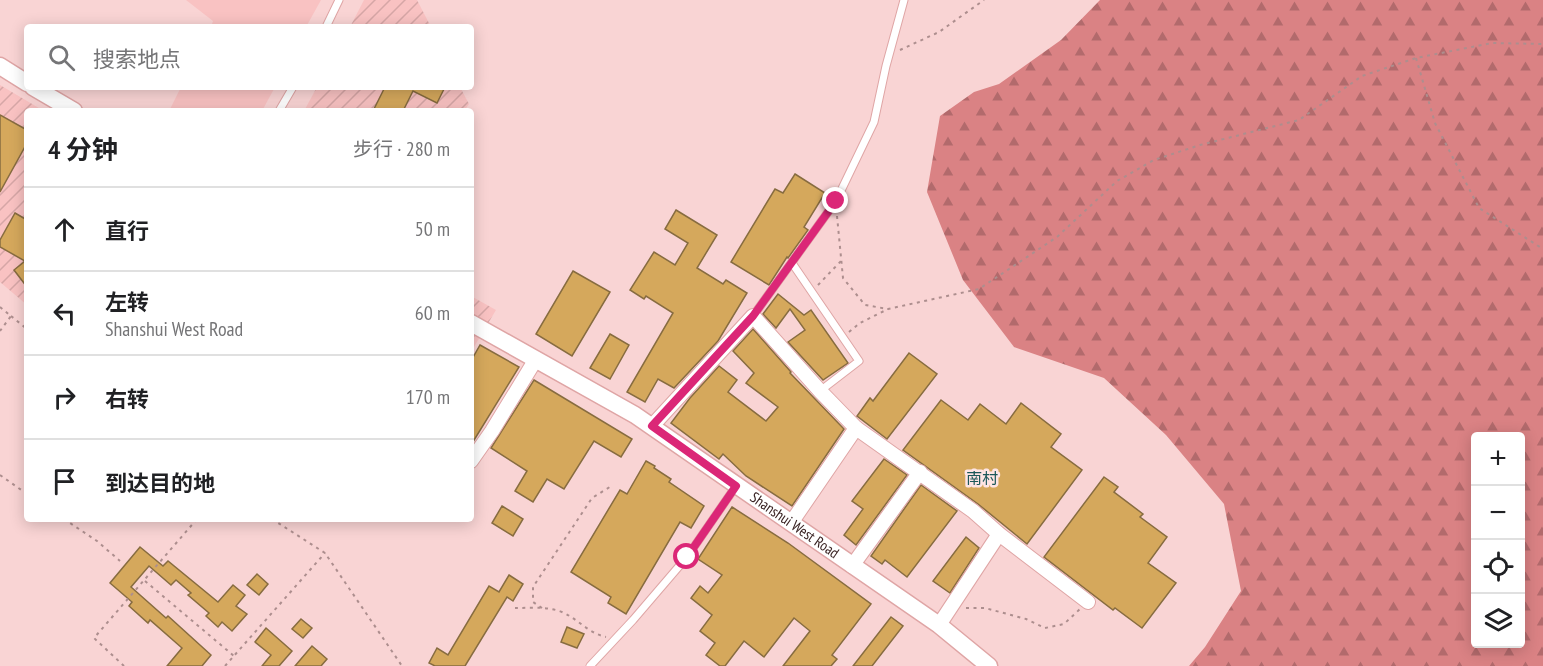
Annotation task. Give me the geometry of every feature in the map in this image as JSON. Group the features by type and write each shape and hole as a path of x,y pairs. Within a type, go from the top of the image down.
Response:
{"street":[{"path":"0,66 24,81"},
{"path":"38,90 69,108"},
{"path":"652,426 753,316 856,428 973,511 999,534 1088,602"},
{"name":"Shanshui West Road","path":"474,324 636,415 939,625 989,666"},
{"path":"474,457 536,359"},
{"path":"790,523 856,428"},
{"path":"852,566 920,472"},
{"path":"939,625 999,534"}],"lane":[{"path":"327,24 339,0"},
{"path":"753,316 836,201 874,122 904,0"},
{"path":"281,108 291,90"},
{"path":"792,263 859,361 820,391"},
{"path":"590,666 687,557 736,486"}],"path":[{"path":"886,66 902,48 939,32 984,0"},
{"path":"843,338 860,323 888,309 979,289 1056,237 1117,181 1154,160 1200,145 1299,120 1362,76 1416,58 1492,43 1543,44"},
{"path":"1416,58 1435,123 1479,208 1543,249"},
{"path":"836,201 843,278 865,305 888,309"},
{"path":"812,291 841,261"},
{"path":"0,307 24,327"},
{"path":"0,331 11,316"},
{"path":"0,475 24,492"},
{"path":"542,608 534,602 533,587 592,498 613,485"},
{"path":"68,522 97,541 120,561"},
{"path":"124,666 94,638 194,522"},
{"path":"277,522 325,553 402,666"},
{"path":"225,666 325,553"},
{"path":"145,581 234,656"},
{"path":"951,607 985,608 1026,619 1045,628 1064,624 1088,602"},
{"path":"515,608 542,608 562,612 596,635 615,639"}],"shaded area":[{"path":"186,0 321,0 308,24 212,24 213,21"},
{"path":"364,0 417,0 429,24 352,24"},
{"path":"0,85 39,108 24,108 24,302 0,282"},
{"path":"180,90 273,90 264,108 170,108"},
{"path":"315,90 462,90 469,104 466,108 306,108"},
{"path":"474,298 496,310 474,347"}],"green space":[{"path":"1100,0 1543,0 1543,666 1189,666 1205,647 1241,591 1224,504 1166,435 1104,378 1014,347 963,280 927,192 940,116 974,92 999,84 1061,40"}],"building":[{"path":"384,90 444,90 437,103 413,91 404,108 374,108"},
{"path":"0,115 24,128 24,148 0,192"},
{"path":"795,174 825,193 804,227 808,230 769,285 731,262 775,189 783,193"},
{"path":"676,210 717,235 697,268 723,284 726,280 747,293 718,341 674,388 658,379 645,402 627,392 673,313 646,296 644,299 630,290 654,252 675,265 688,243 665,229"},
{"path":"15,213 24,218 24,260 0,247 0,240"},
{"path":"24,262 24,283 14,270"},
{"path":"573,271 610,292 572,356 536,334"},
{"path":"778,294 804,315 811,310 848,363 823,380 788,342 805,330 790,309 776,328 763,314"},
{"path":"753,329 790,373 844,429 792,506 746,476 723,454 719,459 671,423 719,366 737,380 728,392 766,421 778,407 746,383 754,373 733,351"},
{"path":"610,334 629,345 610,379 590,368"},
{"path":"480,345 519,367 474,440 474,356"},
{"path":"909,353 937,374 887,439 857,416 870,398 873,401"},
{"path":"534,380 632,439 621,457 594,441 564,489 547,479 533,502 515,491 527,471 491,448"},
{"path":"941,400 968,420 980,404 1006,424 1021,403 1061,434 1051,447 1082,470 1027,544 978,504 903,450"},
{"path":"884,459 907,475 856,545 844,535 863,509 852,501"},
{"path":"646,461 671,479 669,482 704,506 691,528 680,522 626,614 608,603 611,597 571,572 620,490 627,494"},
{"path":"1104,477 1118,487 1114,492 1143,514 1140,517 1167,537 1148,563 1176,583 1142,628 1115,608 1113,610 1044,557"},
{"path":"921,485 957,511 907,577 885,560 882,564 871,556"},
{"path":"502,506 523,519 513,536 492,523"},
{"path":"732,507 788,543 871,604 832,655 837,659 831,666 783,666 810,631 794,618 764,657 744,641 725,666 720,666 706,655 715,643 700,631 712,615 691,598 700,586 708,593 722,575 698,559"},
{"path":"966,537 979,548 950,593 933,581"},
{"path":"140,547 163,566 168,561 218,602 233,585 245,595 236,606 247,614 232,631 222,622 218,627 206,616 209,613 188,595 191,593 176,580 171,585 149,566 131,587 166,618 168,616 211,655 202,666 167,666 182,648 150,620 148,623 129,606 132,602 110,583"},
{"path":"257,574 268,584 259,595 247,585"},
{"path":"509,575 523,584 513,601 507,597 465,666 435,666 429,663 437,648 448,655 489,586 499,592"},
{"path":"891,617 903,626 872,666 853,666"},
{"path":"301,619 312,628 303,638 292,629"},
{"path":"567,627 584,634 577,648 561,642"},
{"path":"266,628 292,651 279,666 262,666 271,655 255,642"},
{"path":"312,646 327,659 321,666 295,666"}],"district":[{"name":"南村","path":"982,478"}],"route":[{"path":"687,557 736,486 652,426 753,316 836,201"}]}
